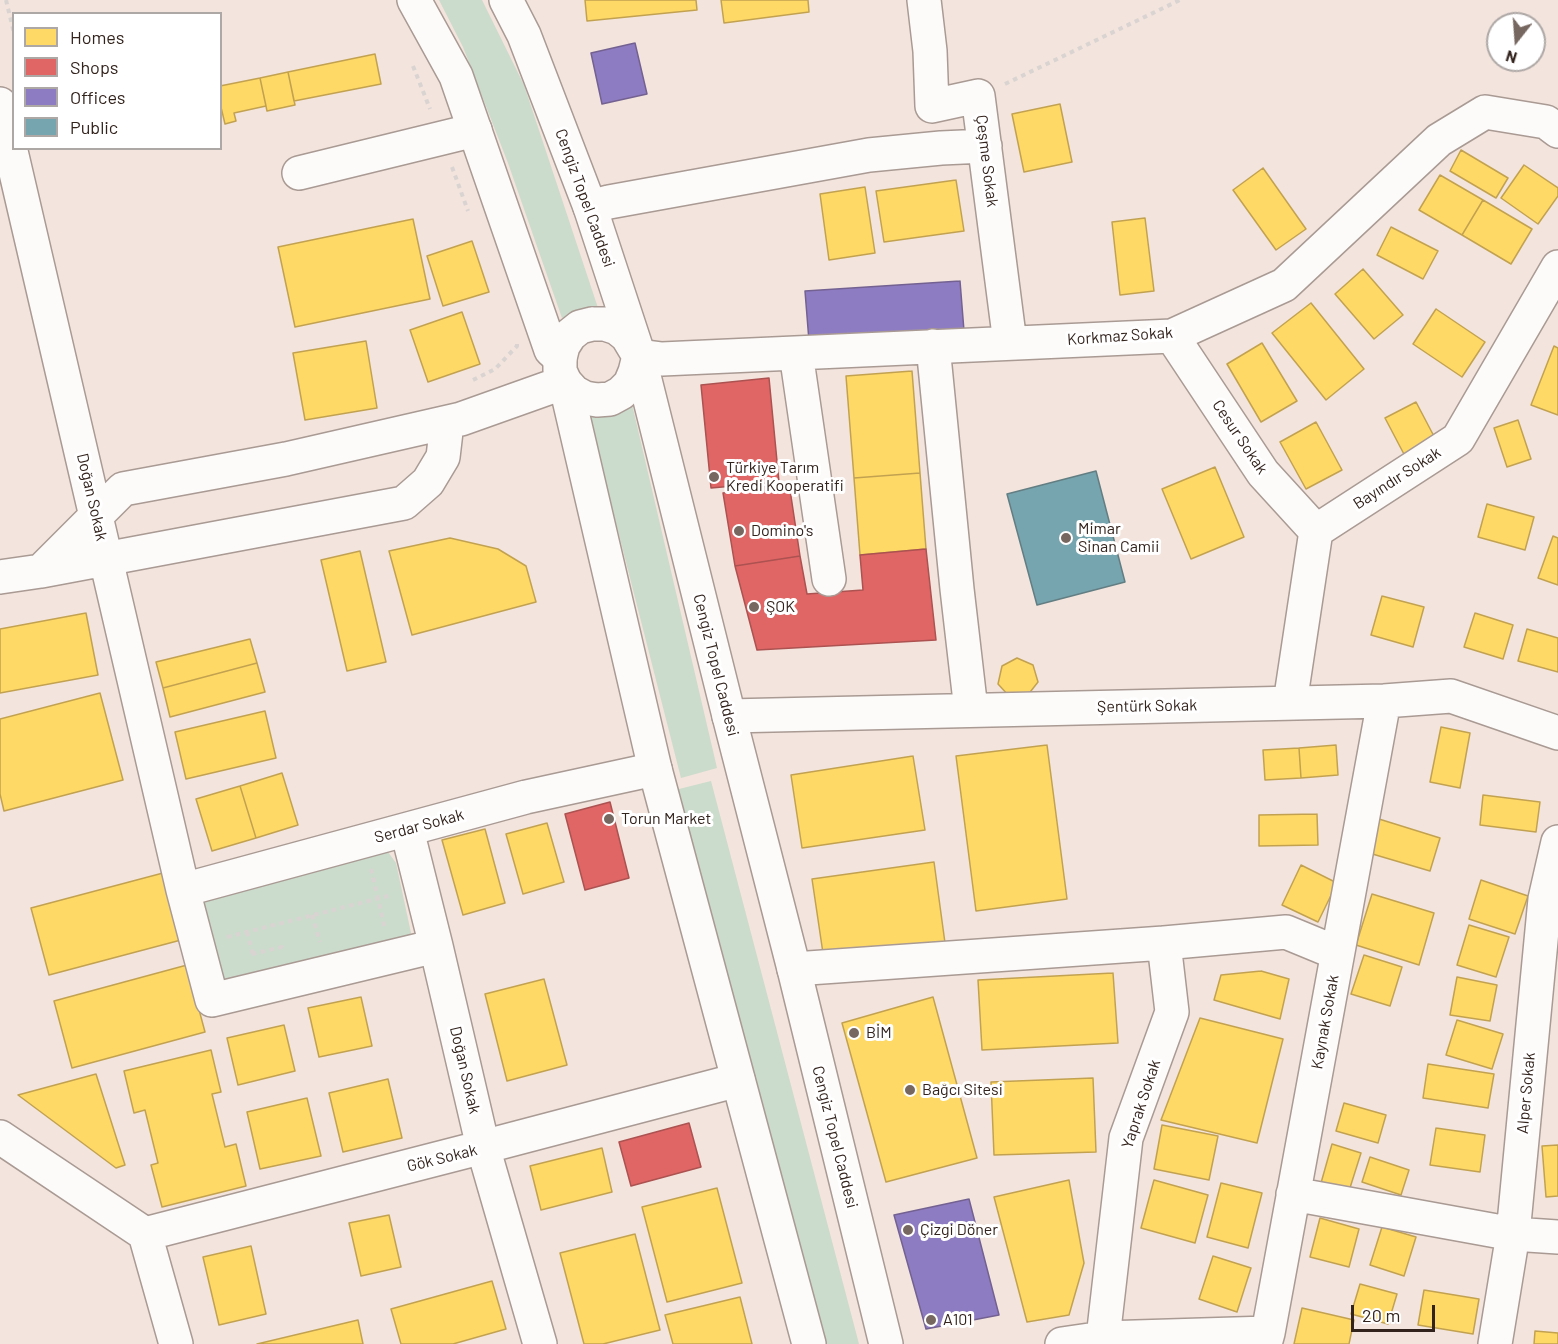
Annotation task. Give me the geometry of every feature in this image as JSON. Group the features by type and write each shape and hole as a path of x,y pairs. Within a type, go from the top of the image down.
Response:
{"street":[{"path":"414,0 456,76 551,350 563,370 574,392 585,398 597,400 610,399 621,393 630,384 639,356 627,336 617,328 605,324 592,324 580,327 570,335 563,346 563,370 655,769 809,1344"},
{"name":"Cengiz Topel Caddesi","path":"506,0 524,35 590,207 639,356 886,1344"},
{"name":"Çeşme Sokak","path":"924,0 930,51 932,106 978,96 1010,343"},
{"name":"Doğan Sokak","path":"0,104 183,890 213,1000 436,946"},
{"name":"Korkmaz Sokak","path":"639,356 662,358 1172,336 1284,285 1439,140 1485,112 1546,122 1558,131"},
{"path":"299,173 475,130"},
{"path":"590,207 869,155 985,146"},
{"name":"Bayındır Sokak","path":"1316,531 1458,439 1558,267"},
{"name":"Cesur Sokak","path":"1172,336 1263,472 1316,531"},
{"path":"933,346 971,710"},
{"path":"796,352 829,579"},
{"path":"40,571 123,489 286,459 460,420 563,370"},
{"path":"0,577 404,503 428,482 443,457 447,423"},
{"path":"1290,703 1316,531"},
{"name":"Şentürk Sokak","path":"729,716 1384,701 1451,696 1558,733"},
{"name":"Kaynak Sokak","path":"1267,1338 1384,701"},
{"name":"Serdar Sokak","path":"183,890 526,797 655,769"},
{"name":"Doğan Sokak","path":"407,830 483,1147 540,1344"},
{"name":"Alper Sokak","path":"1495,1344 1513,1234 1545,899 1558,842"},
{"path":"794,969 1286,933 1337,953"},
{"name":"Yaprak Sokak","path":"1103,1338 1126,1138 1172,1012 1164,943"},
{"name":"Gök Sokak","path":"145,1234 738,1080"},
{"path":"0,1137 145,1234 176,1344"},
{"path":"1293,1194 1513,1234 1558,1237"},
{"path":"1062,1344 1103,1338 1267,1338"}],"path":[{"path":"6,0 12,25"},
{"path":"978,96 1180,0"},
{"path":"410,57 469,215"},
{"path":"465,384 495,369 517,346 513,335"},
{"path":"370,865 385,930"},
{"path":"198,945 421,887"},
{"path":"312,915 320,945"},
{"path":"247,932 255,964"},
{"path":"252,954 282,947 284,955"}],"green space":[{"path":"439,0 482,0 524,85 598,308 562,318 508,163 463,47"},
{"path":"631,400 717,768 681,778 588,413"},
{"path":"711,781 859,1344 816,1344 671,791"},
{"path":"377,848 388,852 396,863 411,933 407,940 240,982 225,979 219,972 200,901"}],"building: Homes":[{"path":"585,0 696,0 697,10 587,21"},
{"path":"721,0 808,0 809,12 724,23"},
{"path":"375,54 381,84 294,101 288,72"},
{"path":"288,72 295,105 267,111 260,78"},
{"path":"260,78 266,106 234,113 236,121 225,124 222,111 222,86"},
{"path":"1060,104 1072,162 1024,172 1012,114"},
{"path":"1461,150 1508,178 1496,198 1450,171"},
{"path":"1524,165 1558,188 1558,196 1538,224 1501,198"},
{"path":"1263,168 1306,229 1276,250 1233,190"},
{"path":"1440,175 1483,200 1462,235 1419,210"},
{"path":"956,180 964,231 884,242 876,191"},
{"path":"865,187 875,253 829,260 820,194"},
{"path":"1483,200 1532,229 1511,264 1462,235"},
{"path":"1145,218 1154,291 1120,295 1112,222"},
{"path":"413,219 430,299 295,327 278,247"},
{"path":"1391,227 1438,251 1423,279 1377,255"},
{"path":"472,241 489,292 443,306 427,256"},
{"path":"1363,269 1403,315 1374,339 1335,294"},
{"path":"1311,303 1364,369 1326,400 1272,333"},
{"path":"1436,309 1485,342 1462,377 1413,344"},
{"path":"462,312 480,364 428,382 410,330"},
{"path":"366,341 377,408 305,420 293,353"},
{"path":"1262,343 1297,401 1261,422 1227,364"},
{"path":"1554,346 1558,348 1558,415 1531,405"},
{"path":"912,371 920,473 854,478 846,376"},
{"path":"1416,402 1437,442 1406,458 1385,418"},
{"path":"1518,420 1531,459 1507,467 1494,428"},
{"path":"1316,422 1342,470 1306,489 1280,442"},
{"path":"1215,467 1244,537 1191,559 1162,489"},
{"path":"920,473 926,549 860,555 854,478"},
{"path":"1487,504 1534,517 1525,550 1478,537"},
{"path":"1553,536 1558,538 1558,585 1538,578"},
{"path":"450,538 498,549 526,566 536,602 412,635 389,551"},
{"path":"360,551 386,662 347,671 321,560"},
{"path":"1382,596 1424,607 1413,647 1371,635"},
{"path":"86,613 98,675 0,693 0,629"},
{"path":"1475,613 1513,625 1503,659 1464,647"},
{"path":"1527,629 1558,638 1558,672 1518,661"},
{"path":"250,639 257,663 163,688 156,662"},
{"path":"1017,658 1033,665 1038,682 1027,696 1010,697 998,684 1002,666"},
{"path":"257,663 265,692 170,717 163,688"},
{"path":"100,693 123,780 4,811 0,794 0,719"},
{"path":"265,711 276,758 186,779 175,732"},
{"path":"1441,727 1470,733 1460,788 1430,782"},
{"path":"1047,745 1067,899 976,911 956,756"},
{"path":"1336,745 1338,775 1301,778 1299,748"},
{"path":"1299,748 1301,778 1265,780 1263,750"},
{"path":"913,756 925,830 802,848 791,775"},
{"path":"282,773 298,825 256,838 240,786"},
{"path":"240,786 256,838 212,851 196,799"},
{"path":"1483,795 1540,802 1536,832 1480,825"},
{"path":"1317,814 1318,845 1259,846 1259,815"},
{"path":"1379,819 1440,838 1430,871 1369,853"},
{"path":"547,823 564,882 523,894 506,834"},
{"path":"485,829 505,903 463,915 442,840"},
{"path":"934,862 945,943 824,960 812,879"},
{"path":"1301,865 1337,883 1318,922 1282,905"},
{"path":"163,873 181,940 49,975 31,908"},
{"path":"1481,880 1528,896 1515,934 1469,919"},
{"path":"1372,894 1434,913 1419,965 1356,945"},
{"path":"1469,925 1509,937 1496,977 1457,965"},
{"path":"1364,955 1402,967 1390,1006 1351,994"},
{"path":"187,965 205,1032 72,1068 54,1001"},
{"path":"1261,971 1289,979 1280,1019 1214,1000 1221,975"},
{"name":"Bağcı Sitesi","path":"1113,973 1118,1043 982,1050 978,980"},
{"path":"1457,977 1497,985 1490,1021 1450,1015"},
{"path":"544,979 567,1065 507,1081 485,994"},
{"path":"361,997 372,1046 319,1057 308,1008"},
{"name":"Bağcı Sitesi","path":"933,997 977,1158 886,1182 842,1023"},
{"path":"1200,1018 1283,1039 1257,1143 1161,1120"},
{"path":"1457,1020 1503,1034 1492,1069 1446,1055"},
{"path":"284,1025 295,1071 238,1085 227,1038"},
{"path":"211,1050 221,1092 212,1094 225,1147 236,1144 246,1186 162,1207 151,1165 158,1163 145,1110 134,1113 124,1071"},
{"path":"1428,1064 1494,1074 1488,1108 1423,1098"},
{"path":"96,1074 125,1165 116,1168 18,1095"},
{"name":"Bağcı Sitesi","path":"1093,1078 1096,1152 994,1155 991,1082"},
{"path":"388,1079 402,1138 343,1152 329,1093"},
{"path":"307,1098 321,1156 260,1169 247,1112"},
{"path":"1344,1103 1386,1115 1378,1143 1336,1131"},
{"path":"1162,1125 1218,1136 1209,1180 1154,1169"},
{"path":"1436,1128 1485,1135 1480,1172 1430,1165"},
{"path":"1332,1144 1361,1153 1349,1191 1321,1183"},
{"path":"1558,1145 1558,1196 1546,1197 1542,1146"},
{"path":"602,1148 612,1192 541,1210 530,1166"},
{"path":"1370,1157 1409,1170 1401,1195 1362,1182"},
{"path":"1069,1180 1084,1263 1069,1315 1027,1322 994,1197"},
{"path":"1154,1180 1208,1195 1195,1243 1141,1228"},
{"path":"1221,1183 1262,1193 1248,1248 1207,1237"},
{"path":"717,1188 742,1283 667,1302 642,1207"},
{"path":"389,1215 401,1267 361,1276 349,1223"},
{"path":"1320,1218 1359,1229 1349,1267 1310,1257"},
{"path":"1382,1227 1416,1237 1404,1276 1370,1265"},
{"path":"635,1234 660,1330 603,1344 584,1344 560,1253"},
{"path":"251,1246 266,1314 219,1325 203,1257"},
{"path":"1213,1256 1251,1268 1237,1312 1199,1299"},
{"path":"492,1281 506,1329 453,1344 401,1344 391,1309"},
{"path":"1360,1284 1397,1294 1388,1324 1351,1314"},
{"path":"1424,1290 1479,1299 1473,1334 1418,1325"},
{"path":"740,1297 752,1344 673,1344 665,1315"},
{"path":"1302,1308 1354,1320 1349,1344 1294,1344"},
{"path":"358,1320 363,1344 257,1344"},
{"path":"1535,1331 1558,1333 1558,1344 1534,1344"}],"building: Shops":[{"path":"769,378 779,482 711,488 701,385"},
{"path":"789,483 800,556 735,566 723,493"},
{"path":"926,549 936,640 757,650 735,566 800,556 807,594 863,590 860,555"},
{"path":"610,802 629,878 585,890 565,814"},
{"path":"689,1123 701,1167 631,1186 619,1142"}],"building: Offices":[{"path":"635,43 647,94 602,104 591,53"},
{"path":"960,281 964,331 809,341 805,291"},
{"path":"969,1199 999,1315 926,1329 894,1215"}],"building: Public":[{"name":"Mimar Sinan Camii","path":"1096,471 1125,582 1037,605 1007,494"}],"place":[{"name":"Türkiye Tarım Kredi Kooperatifi","path":"714,477"},
{"name":"Domino's","path":"739,531"},
{"name":"Mimar Sinan Camii","path":"1066,538"},
{"name":"ŞOK","path":"754,607"},
{"name":"Torun Market","path":"609,819"},
{"name":"BİM","path":"854,1033"},
{"name":"Bağcı Sitesi","path":"910,1090"},
{"name":"Çizgi Döner","path":"908,1230"},
{"name":"A101","path":"931,1320"}]}
